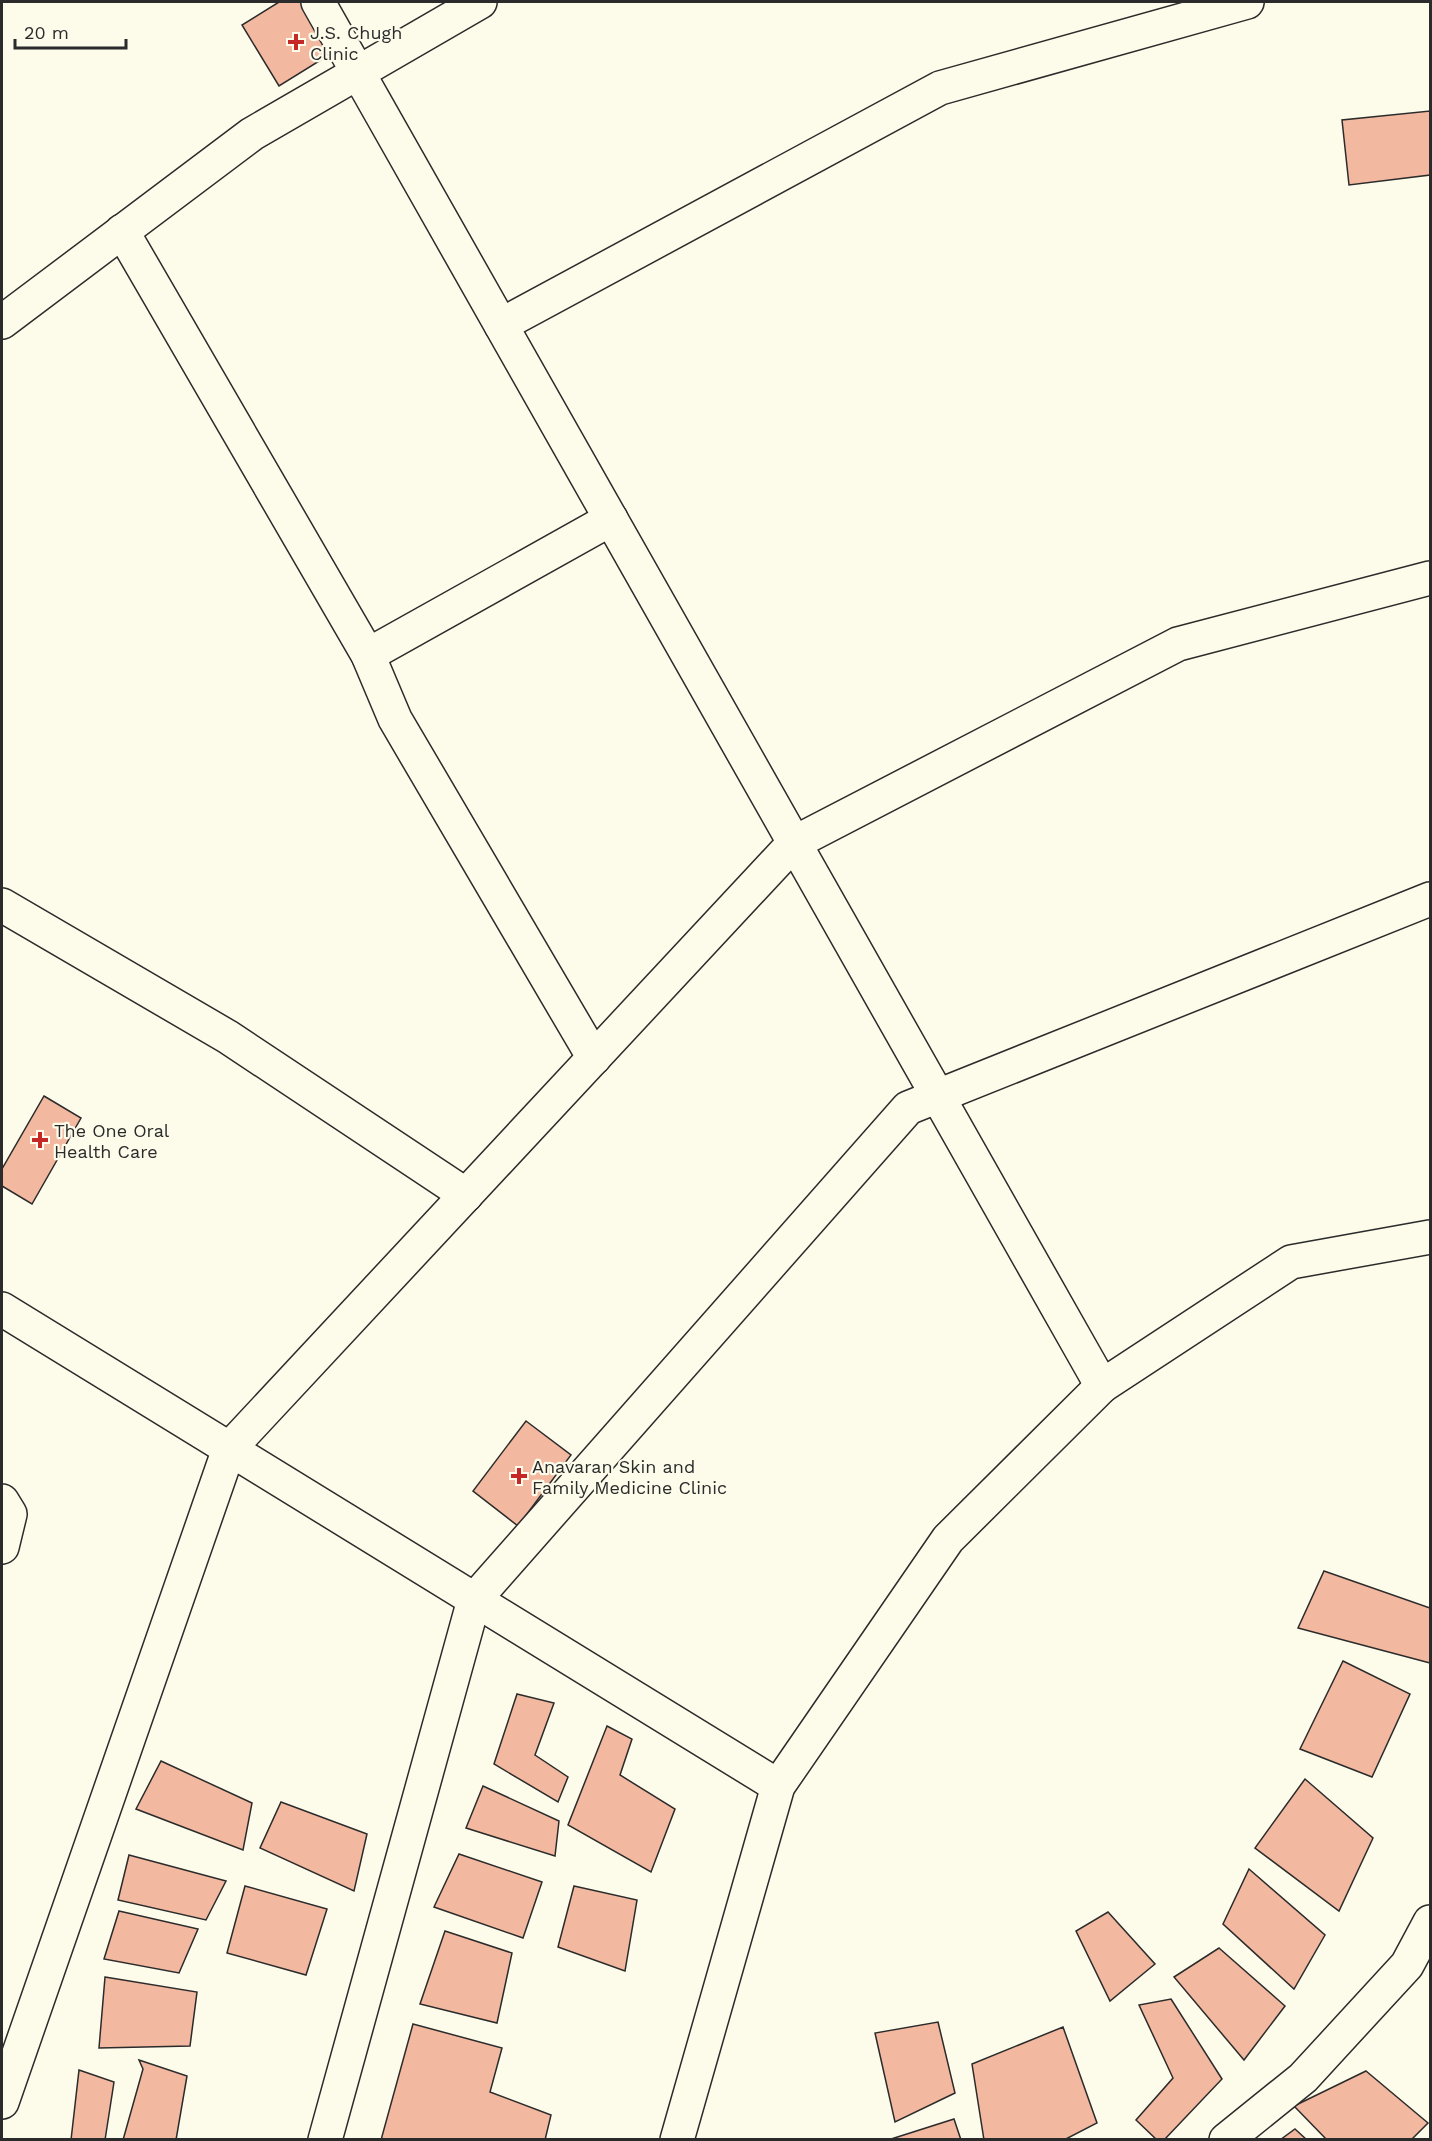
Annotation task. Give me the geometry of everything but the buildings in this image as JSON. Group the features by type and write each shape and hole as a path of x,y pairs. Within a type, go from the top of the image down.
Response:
{"street":[{"path":"318,2 1102,1386"},
{"path":"2,322 252,134 480,2"},
{"path":"501,325 940,88 1247,2"},
{"path":"122,231 368,655 395,719 594,1058"},
{"path":"368,655 611,519"},
{"path":"2,2102 229,1449 794,843 1178,644 1431,578"},
{"path":"325,2139 474,1600 908,1108 1431,898"},
{"path":"2,905 228,1037 466,1195"},
{"path":"677,2139 778,1786 948,1539 1102,1386 1291,1262 1431,1237"},
{"path":"2,1310 778,1786"},
{"path":"2,1502 10,1514 2,1547"},
{"path":"1226,2139 1303,2078 1407,1965 1431,1922"}],"place":[{"name":"J.S. Chugh Clinic","path":"296,42"},
{"name":"The One Oral Health Care","path":"40,1140"},
{"name":"Anavaran Skin and Family Medicine Clinic","path":"519,1476"}]}
